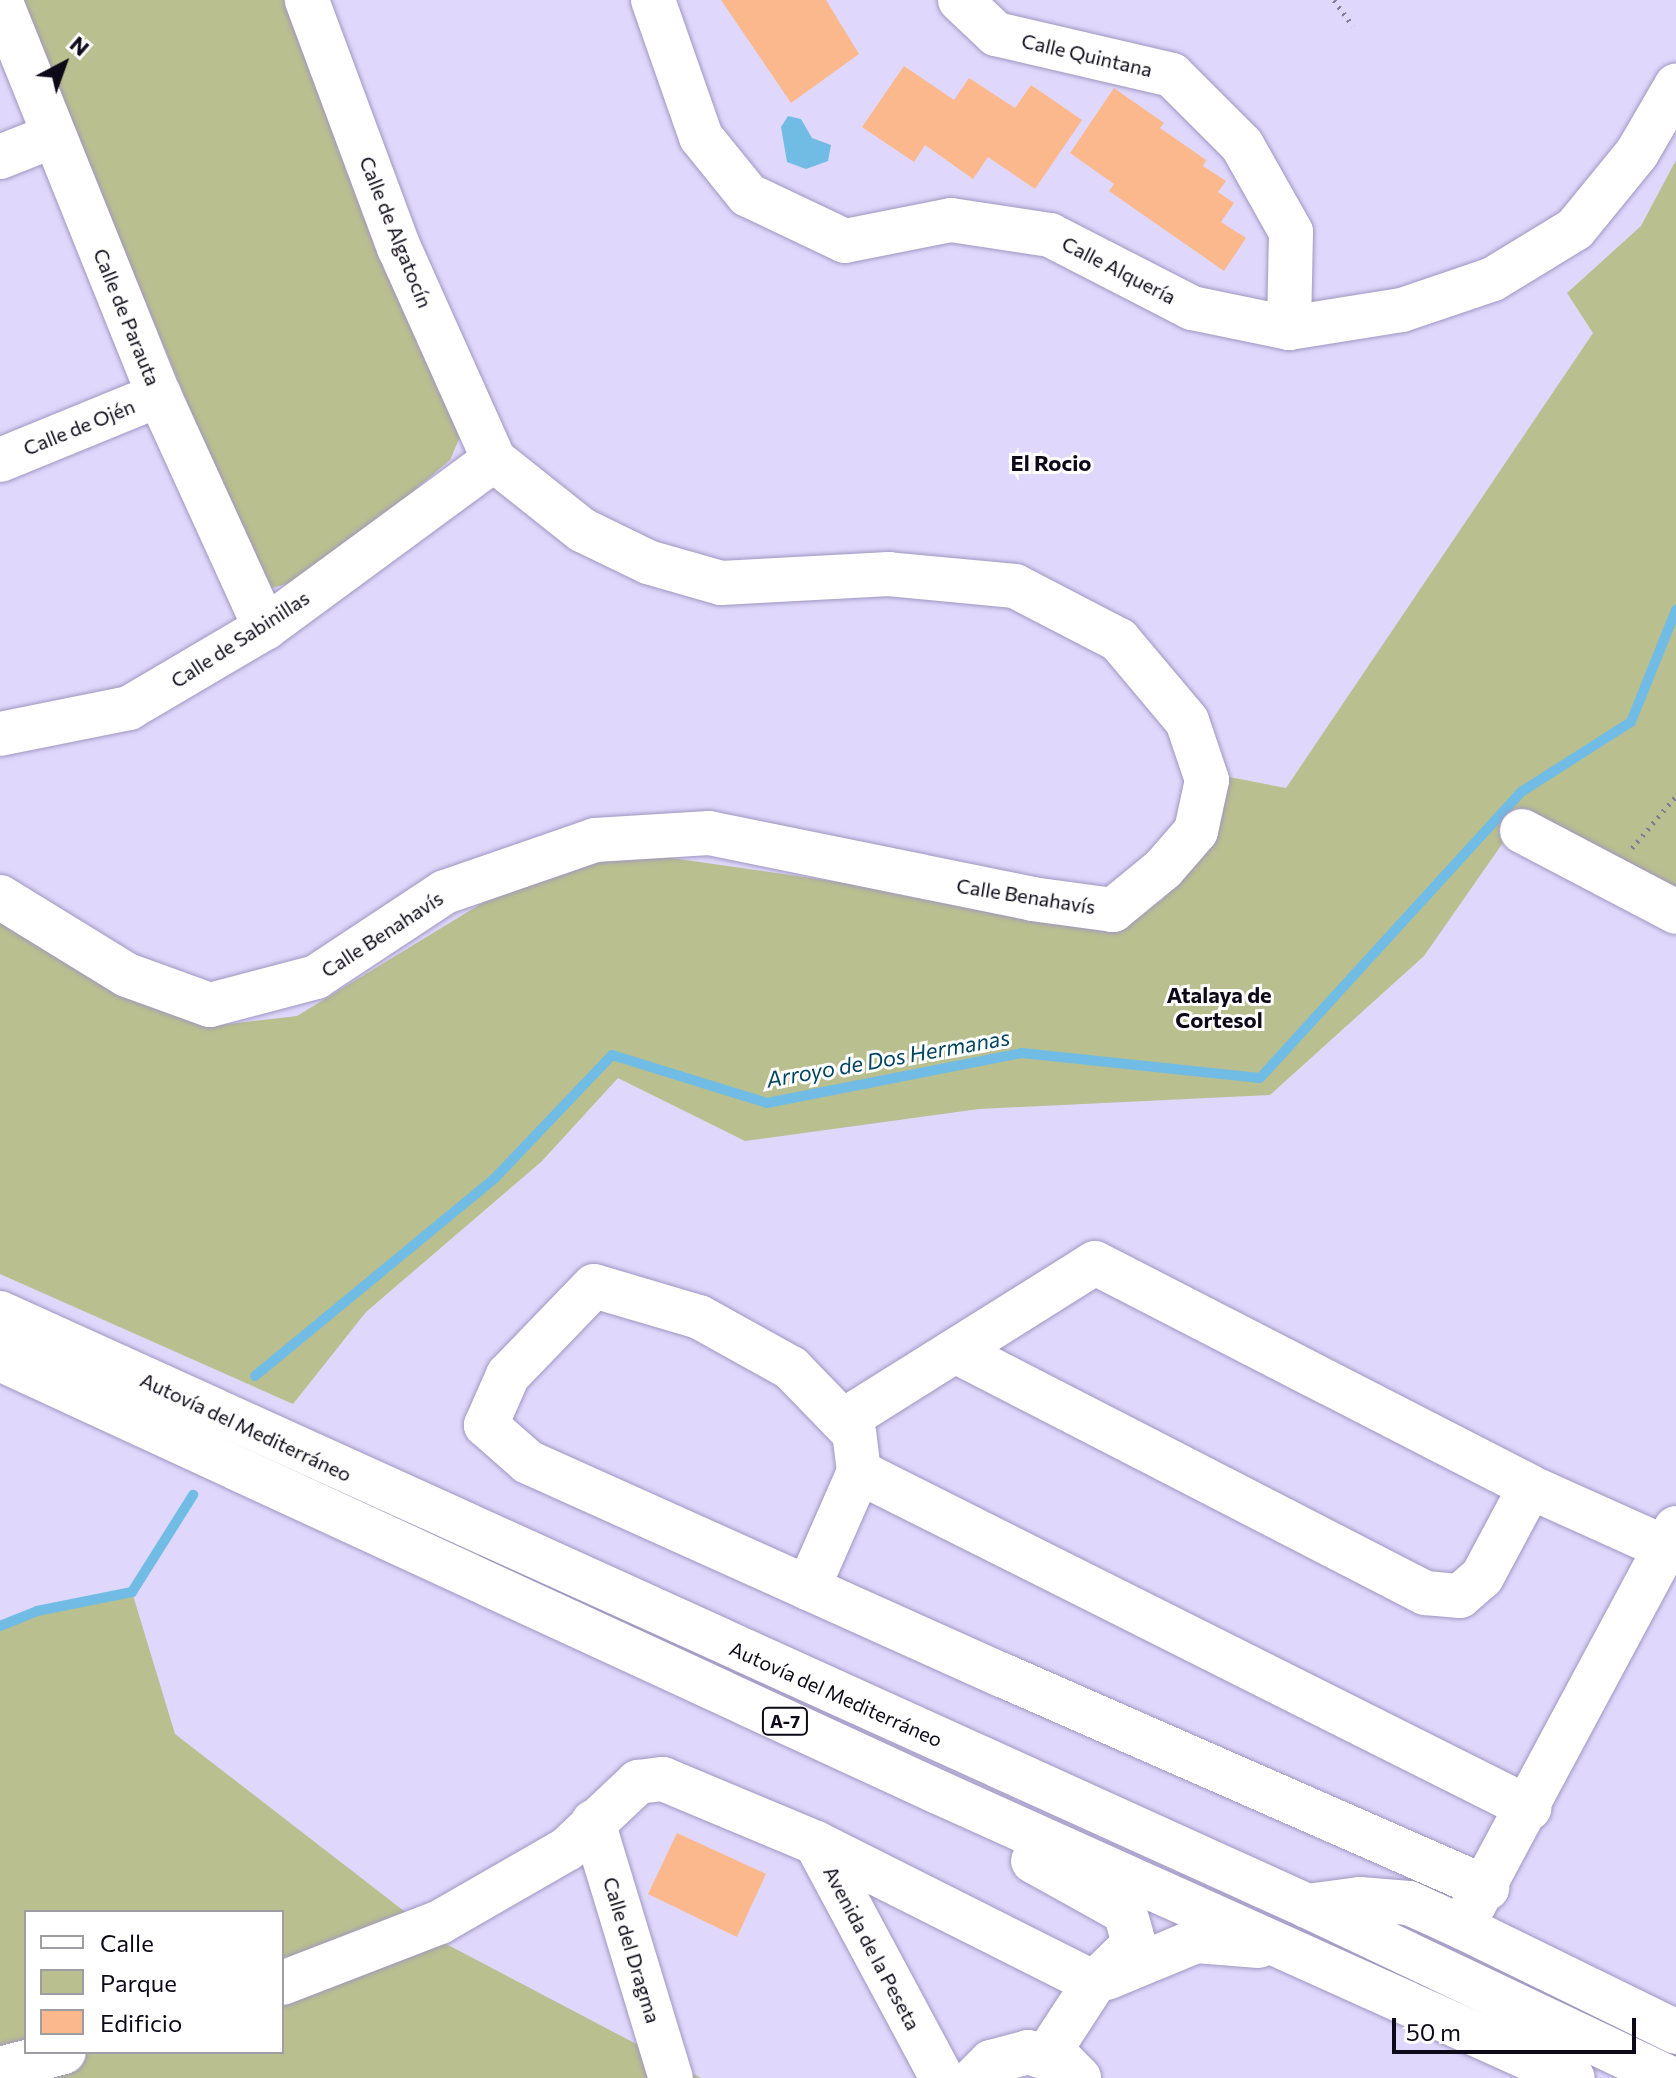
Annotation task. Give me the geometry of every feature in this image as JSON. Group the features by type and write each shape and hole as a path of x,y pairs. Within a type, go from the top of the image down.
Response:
{"main road":[{"name":"Calle de Parauta","path":"0,0 159,395 265,628"},
{"name":"Calle de Algatocín","path":"307,0 399,248 494,460"},
{"name":"Calle Alquería","path":"653,0 701,137 748,195 845,241 951,220 1050,235 1192,308 1289,328"},
{"name":"Calle Quintana","path":"960,0 996,34 1172,75 1242,145 1291,232 1289,328"},
{"path":"1289,328 1402,310 1493,279 1575,229 1637,153 1676,86"},
{"path":"0,157 53,136"},
{"name":"Calle de Ojén","path":"0,460 159,395"},
{"name":"Calle de Sabinillas","path":"0,734 129,708 265,628 494,460"},
{"name":"Calle Benahavís","path":"0,897 127,975 210,1005 316,977 445,892 595,840 709,833 1032,899 1113,910 1163,869 1196,831 1207,780 1187,721 1119,640 1015,586 889,574 721,583 648,562 582,530 494,460"},
{"path":"1522,831 1676,912"},
{"path":"843,1421 1095,1263 1530,1487 1671,1538 1487,1888 1462,1927"},
{"path":"808,1588 859,1472 854,1433 791,1368 699,1317 594,1286 508,1375 486,1425 528,1462 808,1588 1487,1888"},
{"name":"Autovía del Mediterráneo","path":"0,1313 1307,1906 1670,2078"},
{"path":"955,1351 1425,1593 1460,1596 1482,1577 1530,1487"},
{"name":"Autovía del Mediterráneo","path":"0,1359 938,1792 1308,1956 1573,2078"},
{"path":"859,1472 1529,1808"},
{"name":"Avenida de la Peseta","path":"284,1982 440,1922 567,1849 638,1782 663,1779 816,1843 942,2078"},
{"path":"938,1792 1039,1866 1125,1912 1134,1944 1094,1983 1063,2067 1009,2054 975,2078"},
{"name":"Calle del Dragma","path":"593,1822 671,2078"},
{"path":"816,1843 1094,1983 1196,1941 1308,1956"},
{"path":"1307,1906 1360,1899 1409,1903 1676,2032"},
{"path":"0,2069 56,2054"}],"path":[{"path":"1334,0 1353,26"},
{"path":"1607,876 1676,796"}],"green space":[{"path":"20,0 293,0 463,430 450,460 311,577 265,590"},
{"path":"1676,160 1676,897 1523,814 1424,956 1270,1095 979,1109 745,1141 618,1078 542,1161 366,1312 293,1404 0,1274 0,918 89,974 221,1025 297,1016 502,891 630,852 1117,922 1162,900 1200,846 1219,775 1286,788 1593,333 1567,293 1641,226"},
{"path":"132,1592 175,1734 448,1945 701,2078 0,2078 0,1626 37,1611"}],"water":[{"path":"788,116 801,119 812,138 831,145 828,161 806,169 787,162 781,127"}],"building":[{"path":"721,0 826,0 859,54 791,103"},
{"path":"904,66 954,100 969,78 1015,108 1031,85 1082,120 1035,189 988,157 973,179 925,145 914,162 862,127"},
{"path":"1114,88 1164,123 1160,128 1206,160 1203,166 1226,181 1218,192 1234,203 1221,222 1246,238 1224,271 1109,191 1114,184 1070,153"},
{"path":"677,1833 766,1874 737,1937 648,1894"}],"waterway":[{"name":"Arroyo de Dos Hermanas","path":"255,1376 495,1178 612,1055 767,1103 1022,1053 1260,1078 1521,792 1631,722 1676,610"},
{"name":"Arroyo de Dos Hermanas","path":"0,1626 37,1611 132,1592 193,1495"}],"district":[{"name":"El Rocio","path":"1051,463"},
{"name":"Atalaya de Cortesol","path":"1219,1006"}]}
